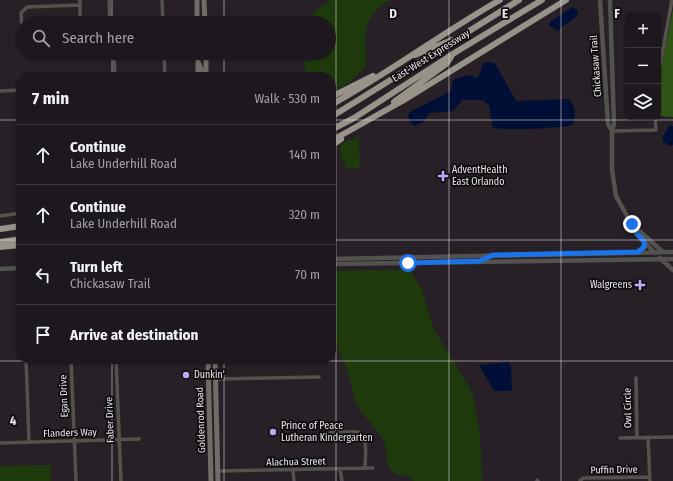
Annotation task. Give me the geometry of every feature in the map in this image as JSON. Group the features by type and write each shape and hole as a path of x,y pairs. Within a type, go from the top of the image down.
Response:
{"highway":[{"path":"336,102 362,88 433,40 500,0"},
{"name":"East-West Expressway","path":"336,114 520,0"},
{"name":"East-West Expressway","path":"336,127 354,118 456,52 542,0"},
{"path":"336,138 404,100 566,0"},
{"path":"336,94 415,55 464,36"},
{"path":"336,142 446,64 456,52"},
{"path":"0,229 16,227"},
{"path":"0,242 16,240"},
{"path":"0,247 16,245"}],"main road":[{"path":"196,0 197,16"},
{"path":"204,0 205,16"},
{"path":"206,60 206,72"},
{"path":"198,62 202,72"},
{"path":"198,62 198,72"},
{"name":"Goldenrod Road","path":"208,364 211,479"},
{"path":"209,364 211,373 216,379"},
{"name":"Goldenrod Road","path":"215,364 217,481"},
{"path":"209,389 213,395 214,412 216,414"},
{"path":"210,451 213,465 218,471"},
{"path":"211,479 217,481"}],"street":[{"path":"80,0 80,16"},
{"path":"109,0 110,16"},
{"path":"162,0 163,16"},
{"name":"Chickasaw Trail","path":"600,0 608,124 612,131"},
{"name":"Chickasaw Trail","path":"610,0 614,124 612,131 614,189 620,205 637,234 673,270"},
{"path":"661,60 672,0"},
{"path":"21,16 23,9 27,7 80,5"},
{"path":"114,60 115,72"},
{"path":"164,60 165,72"},
{"path":"0,91 16,90"},
{"path":"612,131 656,130 655,120"},
{"path":"0,216 16,214"},
{"name":"Chickasaw Trail","path":"632,224 671,258 673,262"},
{"path":"638,252 644,247 644,241"},
{"path":"336,259 673,252"},
{"path":"527,260 540,254"},
{"path":"480,261 493,255"},
{"path":"387,257 387,263"},
{"path":"336,264 671,258"},
{"path":"0,269 16,268"},
{"path":"26,364 29,442"},
{"name":"Egan Drive","path":"71,364 73,441 76,481"},
{"name":"Faber Drive","path":"116,364 120,481"},
{"path":"216,379 319,377"},
{"name":"Owl Circle","path":"636,378 637,438"},
{"path":"323,438 332,432 358,432 361,434 365,440 365,468"},
{"path":"620,438 673,437"},
{"path":"648,438 650,479"},
{"name":"Flanders Way","path":"0,443 140,439"},
{"name":"Alachua Street","path":"218,471 374,468"},
{"path":"340,469 342,481"},
{"path":"293,470 294,481"},
{"name":"Puffin Drive","path":"580,481 583,478 650,479"}],"green space":[{"path":"331,0 390,0 380,6 369,20 366,36 366,66 349,83 336,90 336,72 304,72 305,60 336,60 336,16 312,16 314,12"},
{"path":"673,9 673,117 661,116 662,64"},
{"path":"359,136 360,167 356,169 346,168 340,152 341,144"},
{"path":"336,271 411,271 422,290 433,327 472,392 480,432 482,481 413,481 411,478 395,473 390,469 385,443 357,405 346,368 336,345"},
{"path":"51,465 51,481 0,481 0,466"}],"water":[{"path":"573,7 578,11 577,16 557,31 549,25 551,21"},
{"path":"488,62 495,63 516,101 568,99 571,101 575,113 574,124 569,126 548,128 493,128 489,105 483,100 462,100 453,111 429,113 423,122 414,126 408,116 410,112 451,91 453,80 468,75 478,78 483,64"},
{"path":"669,126 673,126 673,145 669,146 663,141 663,136"},
{"path":"508,362 511,366 512,391 494,391 479,365"}],"place":[{"name":"AdventHealth East Orlando","path":"443,176"},
{"name":"Walgreens","path":"640,285"},
{"name":"Dunkin'","path":"186,375"},
{"name":"Prince of Peace Lutheran Kindergarten","path":"273,432"}],"route":[{"path":"408,263 480,261 493,255 638,252 644,247 644,241 637,234 632,224"}]}
